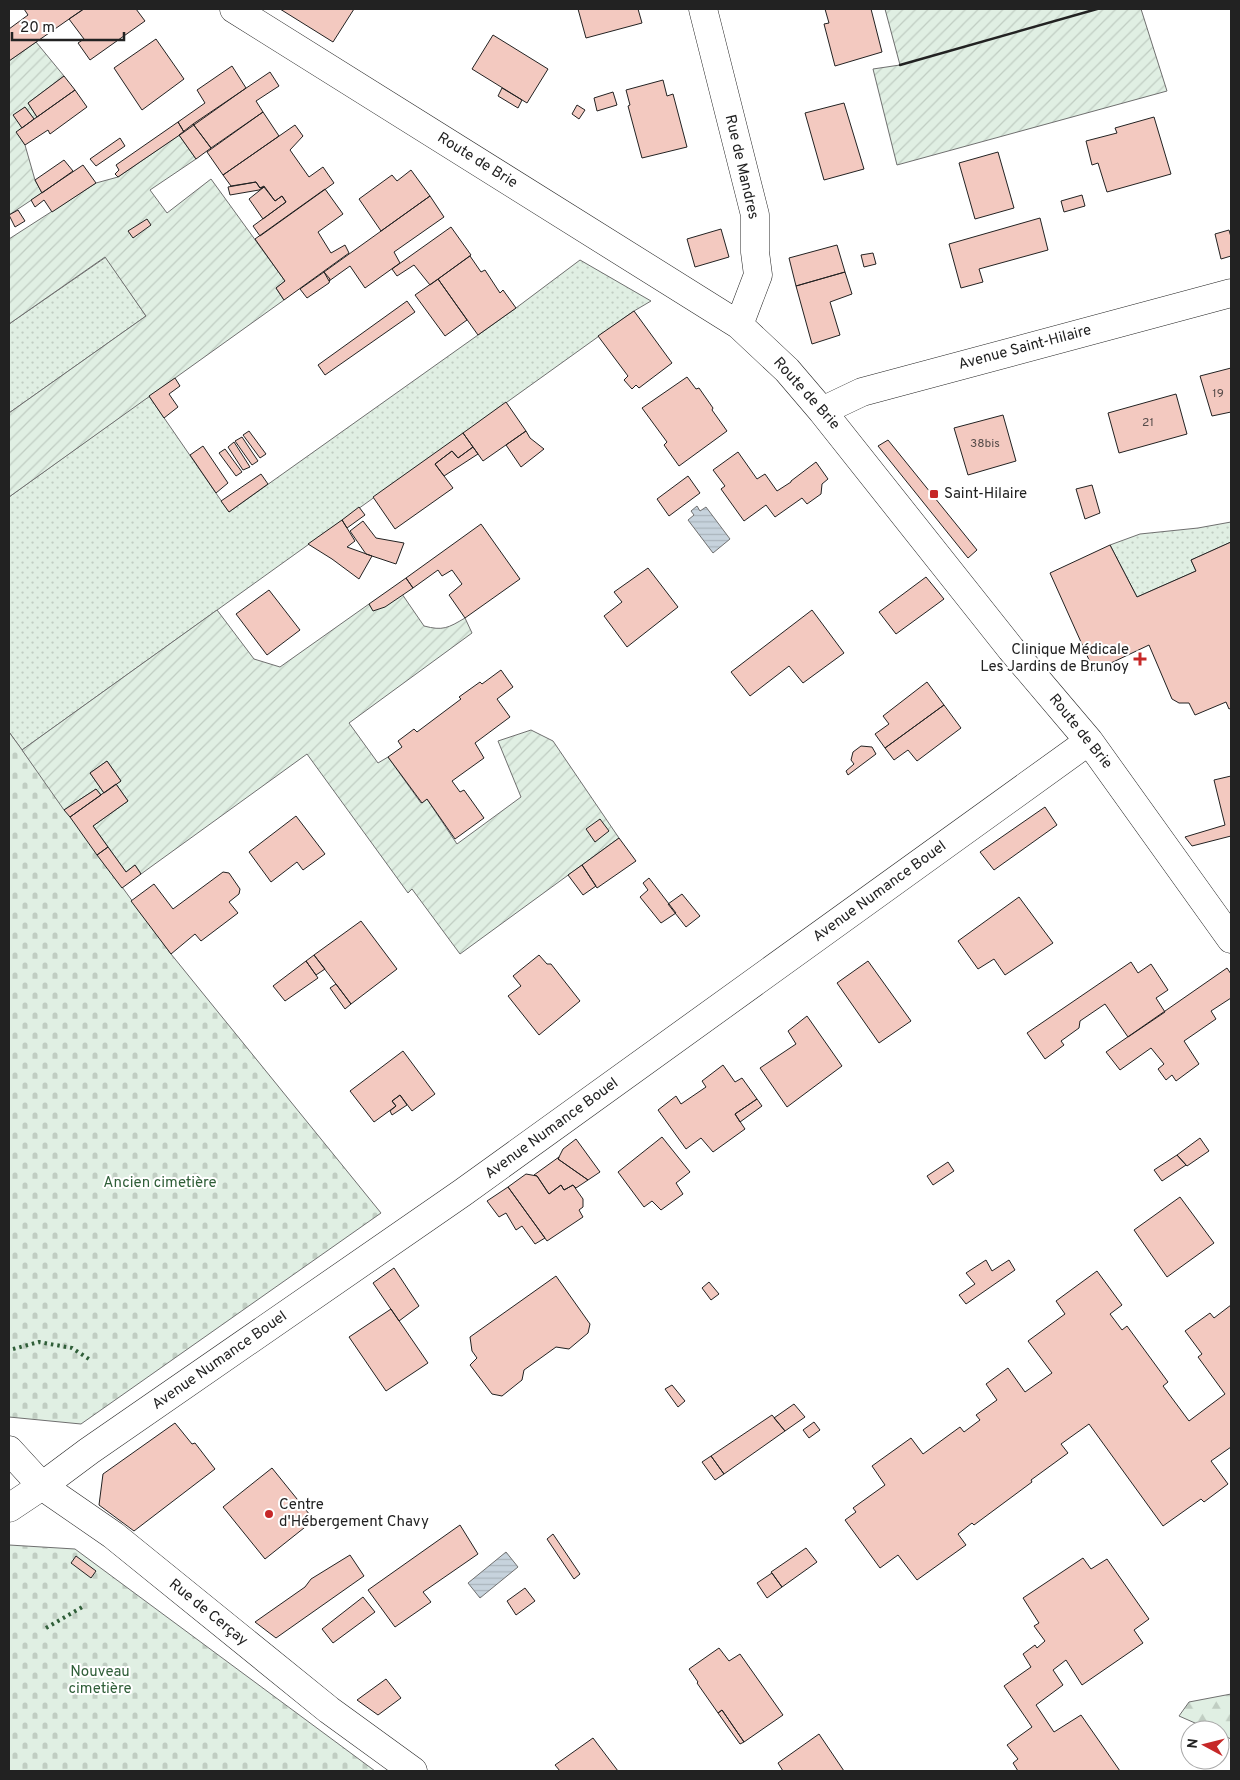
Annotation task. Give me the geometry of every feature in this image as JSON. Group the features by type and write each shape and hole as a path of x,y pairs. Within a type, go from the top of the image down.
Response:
{"street":[{"name":"Route de Brie","path":"234,9 739,326 787,370 822,411 1011,650 1089,741 1231,939"},
{"name":"Rue de Mandres","path":"702,9 755,216 755,252 758,275 739,326"},
{"name":"Avenue Saint-Hilaire","path":"822,411 862,392 1231,293"},
{"name":"Avenue Numance Bouel","path":"9,1508 462,1193 1089,741"},
{"name":"Rue de Cerçay","path":"9,1450 42,1486 113,1535 329,1710 413,1771"}],"green space":[{"path":"885,9 1141,9 1167,91 897,165 873,69 900,65"},
{"path":"36,42 64,76 28,103 37,117 34,119 25,107 14,115 22,128 17,132 25,145 35,180 42,193 9,215 9,61"},
{"path":"179,135 196,159 150,190 167,213 211,179 285,281 276,288 284,300 9,497 9,413 146,316 105,257 9,324 9,239 96,183 118,177"},
{"path":"106,257 146,316 9,413 9,324"},
{"path":"580,260 651,301 634,311 22,750 9,732 9,497 149,396 229,512 516,308"},
{"path":"1231,522 1231,542 1191,560 1196,571 1137,597 1110,545 1140,534 1198,528"},
{"path":"402,594 424,626 445,628 465,618 472,633 349,723 378,763 388,757 421,803 427,799 457,844 521,797 498,741 531,730 553,741 619,838 460,954 412,889 408,893 307,754 141,874 135,865 126,872 93,826 128,801 116,784 121,781 107,761 90,773 104,793 101,795 96,789 64,810 22,750 217,610 254,659 280,667 369,604 373,610"},
{"name":"Ancien cimetière","path":"9,732 171,954 381,1213 81,1424 9,1417"},
{"name":"Nouveau cimetière","path":"9,1545 75,1549 375,1771 9,1771"},
{"path":"1231,1694 1231,1739 1230,1720 1188,1720 1179,1716 1189,1702"}],"shaded area":[{"path":"697,506 700,511 706,507 730,539 713,553 688,520 694,515 691,511"},
{"path":"506,1552 518,1567 480,1598 468,1583"}],"building":[{"path":"24,9 82,10 9,61 9,29 28,15"},
{"path":"84,9 136,9 145,21 90,60 78,43 84,39 69,19"},
{"path":"280,9 354,9 333,42"},
{"path":"578,9 638,9 642,23 586,38"},
{"path":"825,9 871,9 882,52 835,66 824,24 829,23"},
{"path":"493,35 548,69 527,103 472,69"},
{"path":"156,39 184,79 142,110 114,68"},
{"path":"232,66 246,88 184,132 178,122 205,103 197,90"},
{"path":"270,72 279,86 256,101 263,112 211,148 193,124"},
{"path":"64,76 75,90 37,117 28,103"},
{"path":"663,80 667,96 673,94 687,147 642,158 628,106 630,105 626,90"},
{"path":"502,88 522,100 518,108 498,96"},
{"path":"75,90 87,107 50,134 48,130 25,145 16,132"},
{"path":"613,92 617,105 597,111 594,98"},
{"path":"844,103 864,169 824,180 805,113"},
{"path":"577,105 585,110 579,119 572,114"},
{"path":"25,107 34,119 22,128 13,115"},
{"path":"263,112 279,136 223,175 207,152"},
{"path":"1154,117 1171,174 1107,192 1098,163 1092,165 1086,141 1117,133 1115,128"},
{"path":"178,122 184,132 118,177 115,174 119,170 116,165"},
{"path":"193,124 211,148 196,159 179,135"},
{"path":"295,125 303,136 290,150 309,177 323,167 334,183 260,236 253,226 286,202 282,196 275,201 264,186 260,188 256,182 231,186 223,175"},
{"path":"120,138 125,146 96,166 90,159"},
{"path":"998,152 1014,208 975,219 959,163"},
{"path":"64,160 73,171 42,193 35,180"},
{"path":"83,165 96,183 52,212 44,200 35,207 31,200"},
{"path":"411,170 430,196 381,231 359,199 392,175 397,181"},
{"path":"256,182 260,188 264,187 259,190 230,195 228,187"},
{"path":"264,187 275,201 282,196 286,202 263,219 249,199"},
{"path":"325,189 343,214 318,232 331,253 345,245 349,253 284,300 276,288 285,281 255,239"},
{"path":"1082,195 1085,206 1064,212 1061,201"},
{"path":"430,196 444,217 394,252 400,263 365,288 350,266 329,281 324,272"},
{"path":"18,210 25,221 15,227 9,215"},
{"path":"1040,218 1048,250 979,269 983,282 961,288 949,244"},
{"path":"147,219 151,225 133,238 128,231"},
{"path":"451,227 471,255 430,285 414,265 397,276 392,269"},
{"path":"721,229 729,257 695,267 687,239"},
{"path":"1229,230 1231,256 1221,259 1215,234"},
{"path":"837,245 845,272 796,286 789,258"},
{"path":"873,253 876,264 864,267 861,255"},
{"path":"470,256 481,272 485,270 500,293 503,290 516,308 478,335 438,279"},
{"path":"324,272 330,279 329,283 307,298 300,289"},
{"path":"845,272 852,294 830,302 840,335 812,344 796,286"},
{"path":"438,279 467,320 445,336 415,295"},
{"path":"407,301 415,312 325,375 318,365"},
{"path":"634,311 672,363 639,388 636,385 632,389 624,380 628,376 598,336"},
{"path":"1231,368 1231,412 1212,416 1200,376"},
{"path":"687,377 696,389 699,388 727,431 679,466 664,445 667,442 642,408"},
{"path":"175,378 180,386 169,394 178,407 164,418 149,396"},
{"path":"1176,394 1187,434 1119,453 1108,413"},
{"path":"506,402 526,431 483,461 463,433"},
{"path":"1003,415 1016,461 968,475 954,428"},
{"path":"249,431 266,454 260,458 243,435"},
{"path":"526,431 530,438 544,449 521,467 506,445"},
{"path":"463,433 473,447 458,458 452,451 435,464 453,488 395,529 373,497"},
{"path":"242,437 258,461 252,465 235,441"},
{"path":"888,440 977,550 968,558 878,446"},
{"path":"234,442 250,467 243,470 228,447"},
{"path":"203,446 228,483 216,493 190,455"},
{"path":"473,447 478,454 444,476 435,464 452,451 458,458"},
{"path":"225,449 242,472 236,476 219,453"},
{"path":"738,452 757,479 765,474 777,491 816,462 828,479 822,484 821,494 807,504 802,498 775,517 766,505 744,521 721,489 725,486 713,470"},
{"path":"261,474 268,484 229,512 221,501"},
{"path":"688,476 700,493 669,516 657,499"},
{"path":"1092,485 1100,513 1085,519 1076,489"},
{"path":"359,507 365,515 347,528 342,520"},
{"path":"342,520 355,541 347,547 372,556 359,579 308,544"},
{"path":"363,521 376,538 404,543 396,564 366,554 350,531"},
{"path":"481,524 520,579 465,618 449,595 462,584 452,570 442,576 438,570 413,588 406,578"},
{"path":"1231,542 1231,708 1229,709 1226,702 1195,715 1189,703 1179,703 1172,699 1149,645 1094,671 1050,573 1110,545 1137,597 1196,571 1191,560"},
{"path":"648,568 678,607 627,647 604,616 622,602 614,592"},
{"path":"926,577 944,599 896,634 879,612"},
{"path":"406,578 413,588 385,607 373,611 369,604"},
{"path":"269,590 300,630 267,655 236,614"},
{"path":"812,610 844,653 803,683 789,666 750,696 731,672"},
{"path":"501,670 513,687 497,699 510,717 475,743 484,758 452,781 460,792 464,790 484,818 455,839 427,799 422,803 388,757 402,747 398,741 414,729 417,732 461,699 459,697 480,682 482,684"},
{"path":"927,682 944,705 885,748 875,734 889,724 883,716"},
{"path":"944,705 961,728 917,761 908,750 894,760 885,748"},
{"path":"861,746 872,747 876,754 848,775 846,771 854,764 851,760 853,752"},
{"path":"107,761 121,781 104,793 90,773"},
{"path":"1231,776 1231,836 1192,846 1185,837 1225,825 1214,780"},
{"path":"116,784 128,801 93,826 108,847 97,855 70,817"},
{"path":"96,789 101,795 70,817 64,810"},
{"path":"1045,807 1057,825 994,870 980,852"},
{"path":"296,816 325,854 303,870 297,862 271,882 249,852"},
{"path":"600,819 609,831 595,842 586,829"},
{"path":"619,838 636,861 597,888 582,865"},
{"path":"108,847 126,872 135,865 141,874 122,888 97,855"},
{"path":"582,865 596,886 583,895 568,875"},
{"path":"223,872 229,873 240,889 239,894 229,902 238,913 201,941 195,934 171,954 131,901 154,884 173,909"},
{"path":"649,878 676,913 661,923 640,897 648,890 643,883"},
{"path":"682,894 700,916 686,927 668,904"},
{"path":"1019,897 1053,943 1005,975 994,959 978,969 958,941"},
{"path":"361,921 397,969 351,1004 314,955"},
{"path":"314,955 325,969 316,975 306,961"},
{"path":"539,955 547,964 551,964 580,1001 539,1035 508,996 521,986 513,976"},
{"path":"306,961 318,978 285,1001 273,986"},
{"path":"868,961 911,1021 879,1043 837,983"},
{"path":"1131,962 1138,973 1151,964 1168,990 1156,998 1165,1012 1128,1037 1105,1004 1080,1021 1079,1028 1061,1041 1064,1045 1045,1059 1027,1033"},
{"path":"1227,968 1231,974 1231,998 1211,1011 1216,1019 1184,1041 1199,1064 1176,1081 1172,1075 1166,1080 1158,1069 1164,1064 1151,1048 1120,1070 1106,1052"},
{"path":"336,984 351,1004 345,1009 330,988"},
{"path":"807,1016 842,1066 787,1107 760,1068 796,1044 788,1031"},
{"path":"403,1051 435,1094 412,1111 400,1095 392,1101 396,1106 374,1122 350,1091"},
{"path":"723,1065 735,1082 742,1078 757,1099 735,1114 745,1129 713,1152 701,1138 686,1149 658,1110 676,1096 681,1104 706,1087 702,1081"},
{"path":"400,1095 407,1105 392,1115 390,1111 396,1106 392,1101"},
{"path":"757,1099 762,1106 740,1122 735,1114"},
{"path":"662,1137 690,1172 676,1183 683,1194 661,1210 652,1201 644,1207 618,1172"},
{"path":"1200,1138 1209,1151 1187,1166 1177,1155"},
{"path":"576,1139 600,1172 588,1180 558,1159 563,1149"},
{"path":"1177,1155 1186,1165 1162,1181 1154,1170"},
{"path":"559,1157 558,1159 588,1180 576,1188 573,1185 564,1190 561,1185 549,1194 537,1176 534,1175"},
{"path":"948,1162 954,1171 933,1185 927,1176"},
{"path":"526,1174 537,1176 549,1194 561,1185 564,1190 573,1185 583,1199 583,1207 579,1210 583,1217 547,1241 508,1187"},
{"path":"508,1187 545,1238 535,1244 522,1226 516,1230 506,1213 499,1217 487,1201"},
{"path":"1180,1197 1214,1243 1167,1277 1134,1230"},
{"path":"986,1260 992,1271 1009,1260 1015,1270 966,1304 959,1295 975,1284 966,1273"},
{"path":"394,1268 419,1306 399,1321 373,1283"},
{"path":"1097,1271 1122,1305 1110,1314 1122,1330 1127,1326 1168,1382 1163,1386 1189,1421 1225,1394 1198,1357 1202,1354 1185,1331 1210,1313 1214,1318 1231,1305 1231,1447 1211,1461 1228,1484 1204,1502 1201,1499 1163,1526 1089,1424 1061,1444 1068,1453 974,1525 972,1523 958,1534 966,1545 917,1580 898,1555 880,1568 845,1520 856,1512 853,1508 885,1485 872,1466 911,1438 923,1454 960,1427 964,1432 980,1420 976,1415 997,1400 986,1384 1008,1368 1025,1392 1052,1373 1028,1341 1065,1314 1056,1301"},
{"path":"556,1276 590,1324 588,1333 569,1349 556,1347 524,1370 522,1380 502,1396 492,1394 470,1365 477,1358 472,1351 470,1337"},
{"path":"709,1282 719,1294 711,1300 702,1288"},
{"path":"391,1309 428,1363 386,1391 349,1337"},
{"path":"672,1385 685,1401 678,1407 665,1389"},
{"path":"794,1404 805,1417 785,1431 774,1418"},
{"path":"772,1415 785,1431 724,1474 711,1456"},
{"path":"814,1422 820,1430 809,1438 803,1430"},
{"path":"175,1423 192,1444 195,1443 215,1469 134,1531 99,1505 103,1474"},
{"path":"711,1456 724,1474 715,1480 702,1462"},
{"name":"Centre d'Hébergement Chavy","path":"272,1468 314,1520 265,1559 223,1507"},
{"path":"460,1525 478,1554 423,1592 431,1602 395,1627 368,1590"},
{"path":"553,1534 580,1574 574,1579 547,1539"},
{"path":"806,1548 817,1562 782,1587 771,1572"},
{"path":"350,1555 364,1576 276,1638 255,1622 305,1587 311,1579"},
{"path":"76,1556 96,1571 91,1578 71,1563"},
{"path":"1083,1558 1091,1569 1107,1559 1149,1619 1134,1630 1143,1643 1082,1685 1066,1660 1053,1670 1063,1685 1036,1705 1054,1732 1081,1715 1120,1771 1018,1771 1013,1763 1018,1759 1007,1745 1032,1727 1004,1686 1031,1667 1023,1654 1035,1645 1037,1648 1045,1641 1034,1626 1039,1623 1023,1598"},
{"path":"772,1573 782,1587 767,1598 757,1583"},
{"path":"525,1588 535,1601 516,1615 507,1601"},
{"path":"363,1597 375,1612 333,1643 322,1629"},
{"path":"719,1648 729,1661 740,1654 783,1715 744,1742 722,1710 718,1713 689,1669"},
{"path":"386,1679 401,1698 378,1715 357,1700"},
{"path":"722,1710 744,1742 740,1744 718,1713"},
{"path":"819,1734 844,1771 783,1771 778,1763"},
{"path":"593,1738 618,1771 560,1771 555,1765"}],"hedge":[{"path":"13,1349 39,1342 72,1348 92,1361"},
{"path":"46,1628 84,1606"}],"wall":[{"path":"900,65 1097,9"}],"place":[{"name":"Saint-Hilaire","path":"934,494"},
{"name":"Clinique Médicale Les Jardins de Brunoy","path":"1140,659"},
{"name":"Centre d'Hébergement Chavy","path":"269,1514"}]}
